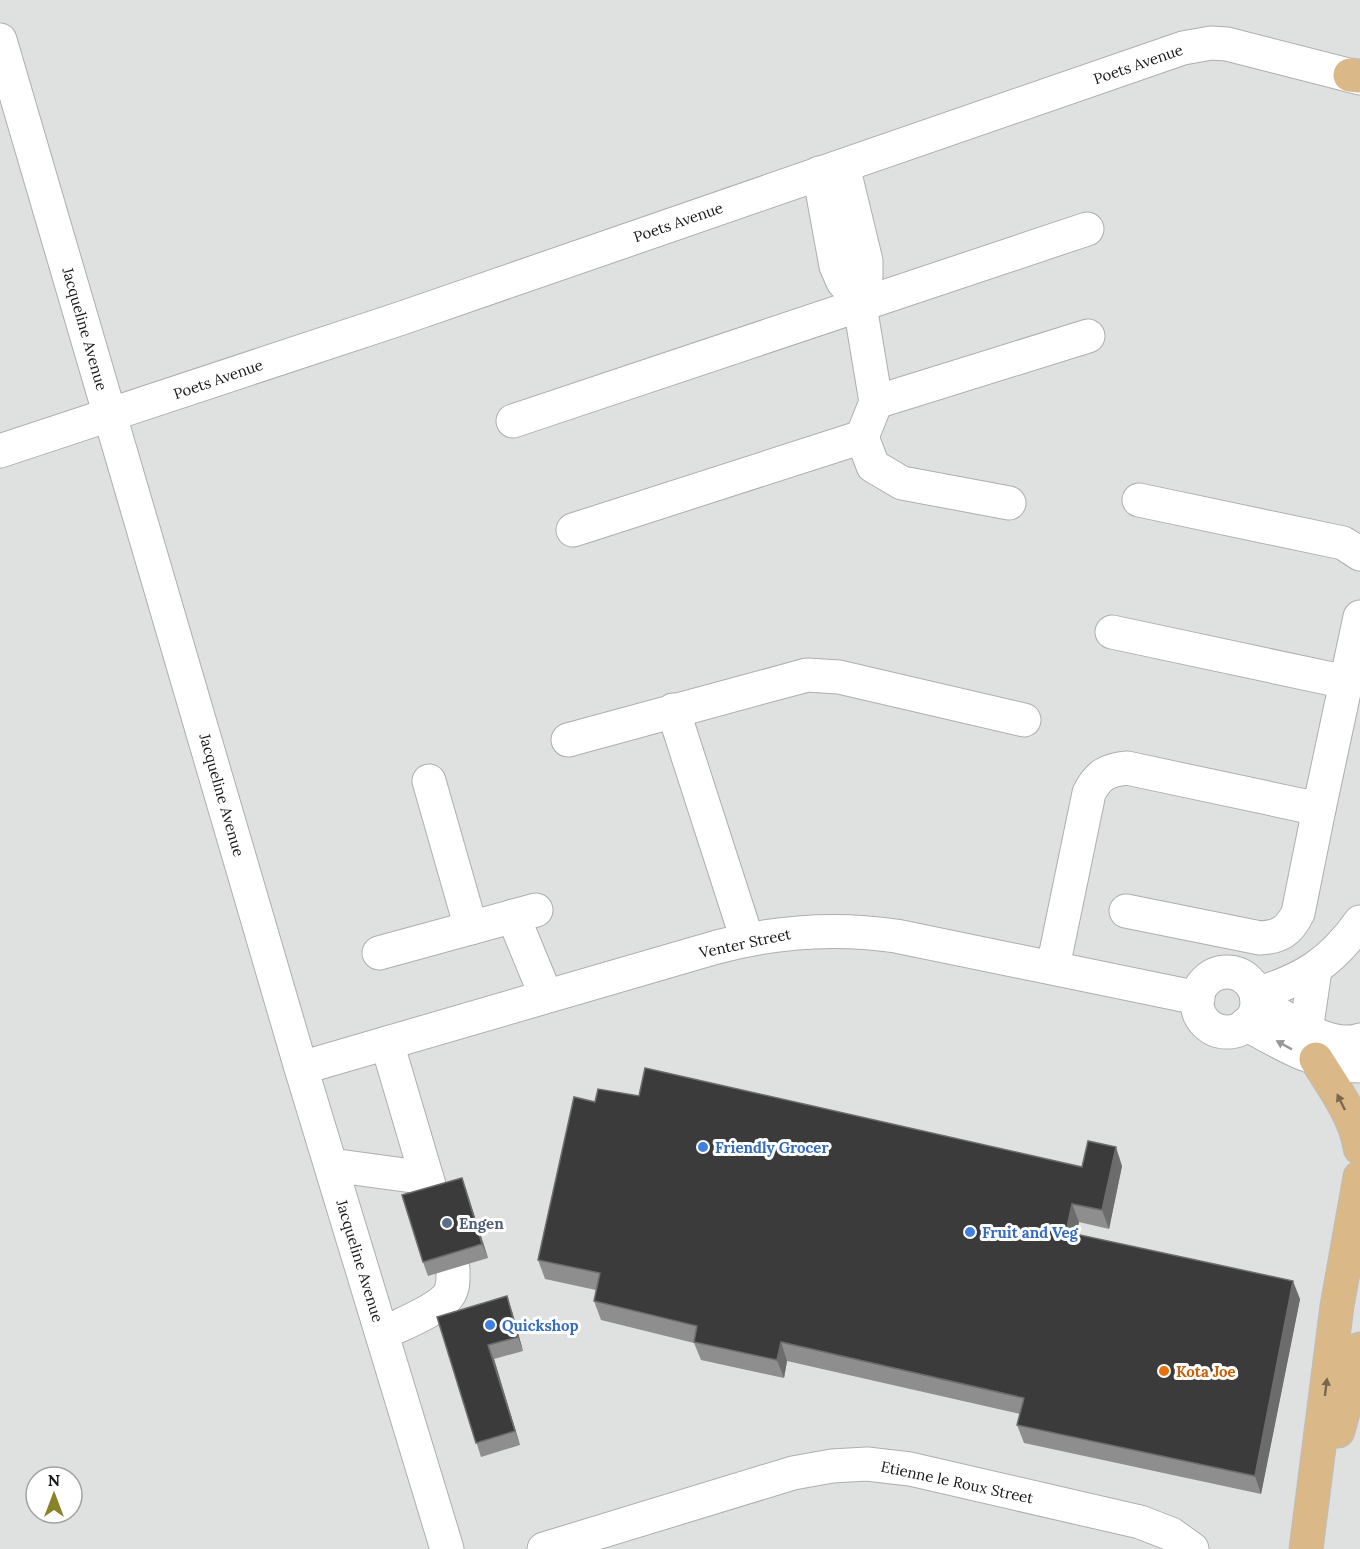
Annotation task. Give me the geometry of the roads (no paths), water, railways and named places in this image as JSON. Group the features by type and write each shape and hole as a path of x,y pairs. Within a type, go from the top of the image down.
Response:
{"main road":[{"path":"1311,1045 1359,1136 1360,1148"},
{"path":"1307,1549 1337,1306 1360,1177"},
{"path":"1307,1549 1360,1349"}],"street":[{"name":"Jacqueline Avenue","path":"0,40 301,1068 447,1549"},
{"name":"Poets Avenue","path":"0,451 110,416 1198,44 1227,44 1357,76"},
{"path":"831,169 866,261 866,276 858,300 876,402 862,437 873,466 902,483 1009,503"},
{"path":"513,421 858,300 1087,229"},
{"path":"876,402 1088,336"},
{"path":"573,530 862,437"},
{"path":"1139,500 1343,543 1360,554"},
{"path":"1126,911 1260,938 1276,937 1290,928 1298,913 1360,617"},
{"path":"1112,632 1346,682"},
{"path":"568,740 791,678 823,674 1024,720"},
{"path":"673,710 747,939"},
{"path":"1053,967 1089,793 1096,778 1110,769 1127,768 1319,809"},
{"path":"429,781 471,928"},
{"path":"379,953 525,913 546,996"},
{"path":"1360,922 1343,946 1315,970 1253,1006 1229,1033 1211,1028 1200,1017 1198,998 1201,988 1208,979 1230,972 1242,975 1250,983 1253,1006 1294,1051 1326,1038 1354,1042 1360,1040"},
{"name":"Venter Street","path":"301,1068 747,939 809,931 868,932 1053,967 1198,998"},
{"path":"1311,1045 1315,970"},
{"path":"331,1165 430,1190 387,1043"},
{"path":"1311,1045 1338,1066 1360,1066"},
{"path":"382,1334 437,1306 448,1297 454,1283 453,1269"},
{"name":"Etienne le Roux Street","path":"544,1549 793,1473 832,1466 867,1464 910,1469 1140,1522 1171,1533 1192,1549"}],"place":[{"name":"Friendly Grocer","path":"703,1147"},
{"name":"Engen","path":"447,1223"},
{"name":"Fruit and Veg","path":"970,1232"},
{"name":"Quickshop","path":"490,1325"},
{"name":"Kota Joe","path":"1164,1371"}]}
